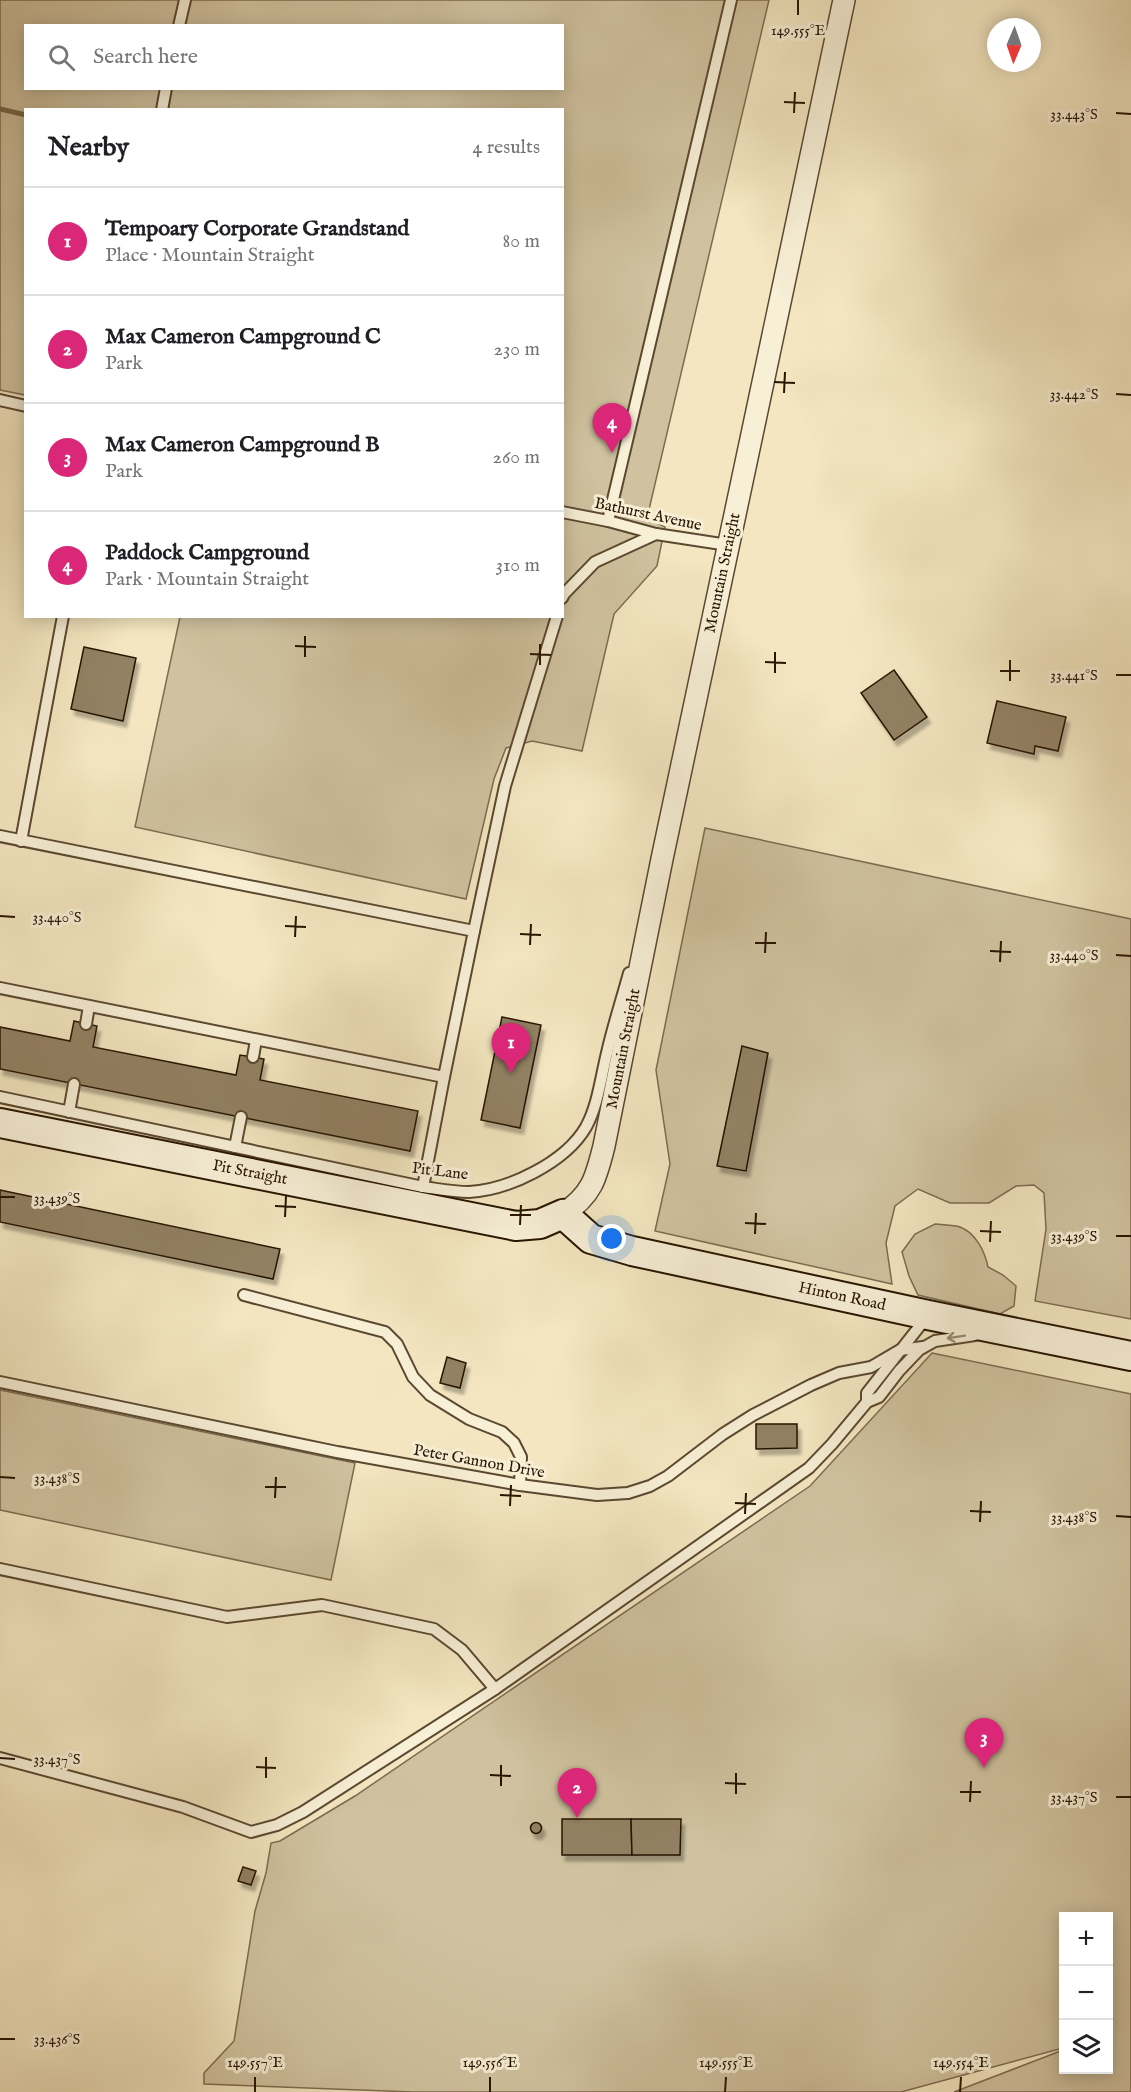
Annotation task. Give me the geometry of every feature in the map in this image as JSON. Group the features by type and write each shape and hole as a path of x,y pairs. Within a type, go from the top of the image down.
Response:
{"street":[{"name":"Mountain Straight","path":"563,1214 576,1204 593,1184 604,1146 662,859 844,0"},
{"name":"Pit Straight","path":"0,1123 516,1226 531,1226 563,1214"},
{"name":"Hinton Road","path":"563,1214 591,1239 622,1248 928,1315 1131,1356"}],"lane":[{"path":"180,24 185,0"},
{"path":"608,521 731,0"},
{"path":"162,108 166,90"},
{"path":"0,400 24,405"},
{"name":"Bathurst Avenue","path":"564,512 657,534 728,546"},
{"path":"564,594 595,562 657,534"},
{"path":"21,841 63,618"},
{"path":"423,1187 505,786 556,618"},
{"path":"0,836 474,931"},
{"name":"Pit Lane","path":"0,1097 423,1187 470,1192 515,1181 543,1167 564,1152 585,1128 592,1111 662,859"},
{"path":"0,988 444,1077"},
{"path":"86,1024 89,1006"},
{"path":"253,1057 256,1040"},
{"path":"69,1112 74,1084"},
{"path":"235,1147 241,1117"},
{"path":"244,1295 385,1332 397,1344 413,1377 430,1395 469,1419 502,1432 514,1443 521,1457 520,1485"},
{"path":"867,1402 867,1393 928,1315"},
{"name":"Peter Gannon Drive","path":"0,1382 337,1452 520,1485 597,1495 628,1493 650,1486 668,1476 723,1434 753,1415 839,1373 871,1367 900,1350 923,1347 935,1341 954,1337 1014,1333"},
{"path":"0,1758 183,1807 251,1832 277,1826 303,1812 495,1689 809,1468 867,1402 879,1397 899,1371 923,1347"},
{"path":"0,1569 227,1617 321,1605 434,1629 462,1650 495,1689"}],"shaded area":[{"path":"0,0 769,0 647,518 665,527 657,566 614,614 582,751 532,741 506,748 494,779 466,899 135,827 180,618 564,618 564,108 24,108 24,395 0,390"},
{"path":"705,828 1131,919 1131,1319 1035,1301 1046,1229 1044,1193 1034,1185 1016,1186 989,1203 950,1203 918,1189 895,1206 886,1243 892,1284 655,1231 670,1164 656,1070"},
{"path":"935,1224 960,1227 975,1238 985,1255 988,1267 1003,1275 1016,1286 1014,1306 1000,1314 918,1295 909,1276 902,1252 915,1234"},
{"path":"932,1353 1131,1394 1131,2092 954,2092 1059,2052 1059,2074 1113,2074 1113,1912 1059,1912 1059,2049 901,2092 413,2092 204,2084 204,2073 234,2041 255,1911 266,1873 271,1843 280,1841 355,1796 810,1486"},
{"path":"0,1390 355,1463 331,1580 0,1510"}],"building":[{"path":"84,647 136,658 123,721 71,709"},
{"path":"894,670 927,717 894,740 861,693"},
{"path":"997,701 1066,717 1058,751 1035,746 1034,754 987,743"},
{"path":"502,1017 541,1025 520,1128 481,1120"},
{"path":"74,1021 97,1026 93,1047 236,1075 240,1055 264,1059 260,1080 418,1111 410,1151 0,1069 0,1027 70,1041"},
{"path":"742,1046 768,1053 746,1171 717,1166"},
{"path":"0,1190 280,1249 273,1279 0,1222"},
{"path":"447,1357 466,1363 460,1388 440,1383"},
{"path":"756,1424 797,1424 797,1448 756,1449"},
{"path":"562,1819 631,1819 632,1855 562,1855"},
{"path":"631,1819 681,1819 680,1855 632,1855"},
{"path":"536,1822 542,1828 536,1834 530,1828"},
{"path":"243,1867 256,1871 251,1885 238,1881"}],"waterway":[{"path":"0,109 24,115"}],"place":[{"name":"Paddock Campground","path":"612,453"},
{"name":"Tempoary Corporate Grandstand","path":"511,1073"},
{"name":"Max Cameron Campground B","path":"984,1768"},
{"name":"Max Cameron Campground C","path":"577,1818"}]}
